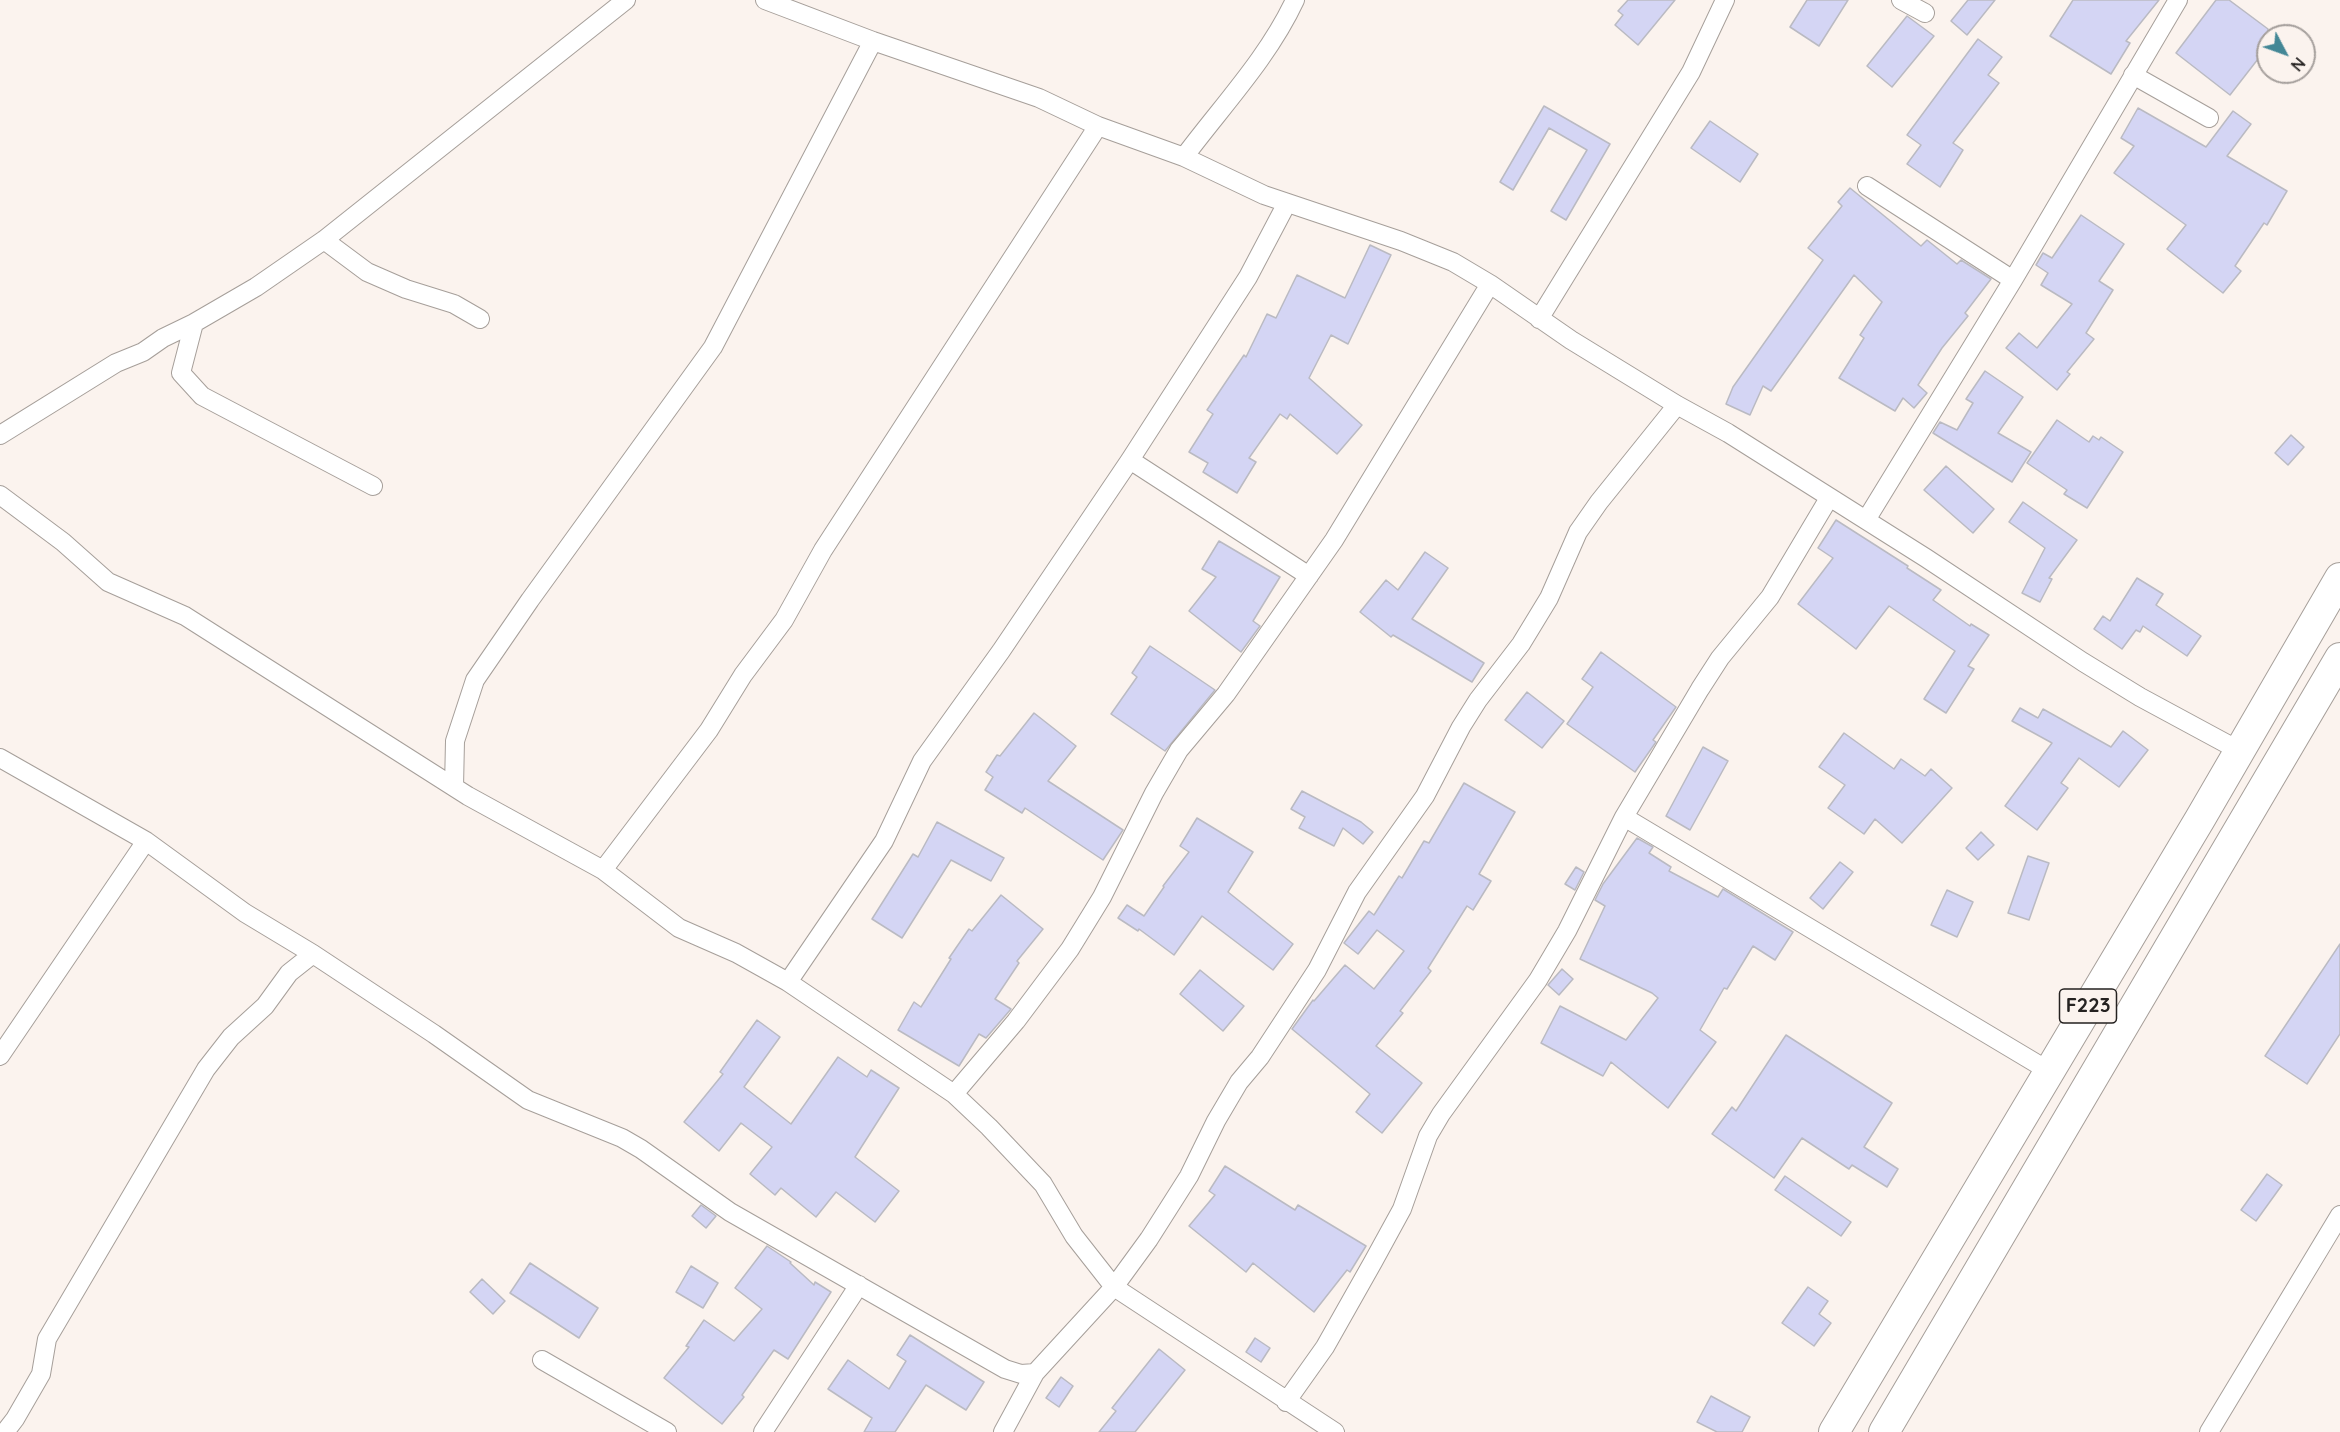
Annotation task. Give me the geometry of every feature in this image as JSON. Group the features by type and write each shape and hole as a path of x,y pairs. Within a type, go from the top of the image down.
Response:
{"main road":[{"name":"F223","path":"1834,1432 2240,751 2340,578"},
{"name":"F223","path":"1884,1432 2340,658"}],"street":[{"path":"0,435 41,412 116,363 142,352 256,287 324,240 626,0"},
{"path":"765,0 873,41 1039,98 1098,126 1184,157 1264,195 1401,241 1453,262 1490,284 1571,340 1677,405 1728,433 1866,520 2104,675 2240,751"},
{"path":"1184,157 1259,60 1287,17 1295,0"},
{"path":"1539,319 1691,72 1725,0"},
{"path":"1901,0 1925,13"},
{"path":"1866,520 2013,280 2178,0"},
{"path":"454,788 455,741 475,680 713,347 873,41"},
{"path":"2133,75 2209,118"},
{"path":"603,870 709,730 743,675 784,621 823,550 1098,126"},
{"path":"1867,186 2013,280"},
{"path":"788,982 884,841 922,761 1001,651 1130,460 1248,277 1287,203"},
{"path":"324,240 367,272 406,289 454,304 480,319"},
{"path":"954,1094 1017,1021 1070,949 1102,897 1154,793 1179,750 1226,694 1334,540 1490,284"},
{"path":"194,323 181,374 202,396 373,486"},
{"path":"1003,1432 1035,1373 1114,1287 1149,1239 1178,1194 1239,1082 1260,1057 1317,970 1358,892 1425,796 1461,727 1478,700 1527,635 1549,598 1578,532 1599,502 1677,405"},
{"path":"1130,460 1309,576"},
{"path":"0,495 63,542 108,582 185,616 454,788 603,870 679,928 736,953 788,982 954,1094 1043,1184 1074,1236 1114,1287 1335,1432"},
{"path":"1286,1402 1325,1347 1393,1227 1402,1209 1428,1136 1441,1114 1538,980 1568,931 1624,817 1700,689 1720,658 1770,597 1829,498"},
{"path":"0,758 146,841 245,913 313,954 528,1100 622,1138 730,1212 1005,1369 1021,1374 1035,1373"},
{"path":"1624,817 2049,1071"},
{"path":"0,1056 146,841"},
{"path":"5,1432 41,1374 47,1339 206,1068 231,1037 265,1006 289,973 313,954"},
{"path":"2209,1432 2340,1215"},
{"path":"763,1432 859,1285"},
{"path":"542,1360 667,1432"}],"building":[{"path":"1628,0 1675,0 1638,45 1615,25 1623,15 1618,11"},
{"path":"1807,0 1848,0 1819,46 1790,27"},
{"path":"1968,0 1995,0 1967,35 1951,21"},
{"path":"2073,0 2159,0 2126,41 2130,43 2111,74 2050,36"},
{"path":"2216,0 2229,0 2261,24 2256,24 2256,62 2230,95 2176,53"},
{"path":"1907,16 1934,36 1892,87 1867,66"},
{"path":"1978,39 2002,57 1988,75 1999,83 1953,143 1963,150 1940,187 1907,164 1921,145 1907,135"},
{"path":"1544,106 1610,144 1566,220 1551,211 1587,150 1549,128 1513,190 1500,182"},
{"path":"2138,108 2206,147 2233,111 2251,124 2227,156 2287,191 2267,225 2264,223 2235,266 2241,271 2223,293 2167,249 2186,225 2114,173 2134,146 2121,138"},
{"path":"1710,121 1758,154 1740,182 1691,148"},
{"path":"1850,188 1921,246 1927,240 1957,264 1961,260 1991,279 1965,313 1968,316 1942,348 1918,385 1927,393 1914,408 1903,398 1895,411 1839,378 1864,338 1860,335 1882,302 1854,275 1771,391 1763,386 1750,415 1726,404 1733,387 1823,260 1808,248 1842,206 1838,202"},
{"path":"2081,215 2124,244 2099,281 2113,290 2086,333 2094,339 2067,372 2070,374 2057,390 2006,348 2019,333 2037,348 2072,304 2041,285 2048,273 2036,265 2043,253 2052,258"},
{"path":"1370,245 1391,255 1348,344 1331,335 1309,378 1362,425 1337,454 1290,414 1287,419 1280,414 1249,458 1256,462 1237,493 1203,472 1208,463 1189,452 1213,414 1207,410 1244,355 1246,357 1267,314 1276,318 1297,275 1345,298"},
{"path":"1985,371 2023,397 1998,433 2031,452 2012,482 1933,433 1940,422 1957,430 1973,403 1966,399"},
{"path":"2057,420 2089,442 2093,436 2099,440 2101,437 2123,452 2087,508 2064,494 2067,490 2027,463"},
{"path":"2291,435 2304,447 2288,465 2275,453"},
{"path":"1946,466 1994,509 1973,533 1924,490"},
{"path":"2023,502 2077,540 2049,578 2052,579 2040,602 2022,593 2045,548 2009,522"},
{"path":"1836,520 1941,590 1933,600 1970,626 1971,624 1989,635 1968,666 1974,669 1946,713 1924,699 1955,651 1889,606 1856,649 1798,604 1833,558 1818,548"},
{"path":"1219,541 1280,577 1253,621 1260,626 1241,652 1189,611 1216,577 1202,569"},
{"path":"1425,552 1448,568 1412,619 1484,663 1472,682 1393,635 1391,637 1360,612 1386,580 1398,590"},
{"path":"2137,578 2163,594 2156,605 2201,636 2187,656 2143,626 2140,632 2136,630 2122,649 2094,629 2103,616 2110,621"},
{"path":"1150,646 1215,690 1165,751 1111,714 1137,677 1132,673"},
{"path":"1601,652 1676,707 1653,740 1656,742 1635,772 1567,724 1593,687 1582,679"},
{"path":"1527,692 1564,721 1542,748 1505,720"},
{"path":"2020,708 2038,718 2043,709 2111,747 2123,731 2148,750 2119,787 2079,758 2061,783 2068,788 2037,830 2005,806 2052,743 2012,721"},
{"path":"1034,713 1076,746 1048,781 1123,830 1103,860 1025,808 1022,813 985,790 993,777 986,772 997,755 1000,756"},
{"path":"1844,733 1894,769 1901,759 1925,776 1931,769 1952,788 1902,843 1875,819 1864,834 1828,808 1845,785 1819,767"},
{"path":"1703,747 1728,761 1690,830 1666,816"},
{"path":"1464,783 1515,812 1479,874 1491,881 1473,910 1467,906 1428,968 1431,971 1400,1011 1403,1013 1376,1046 1422,1083 1382,1133 1356,1112 1370,1094 1292,1029 1313,1000 1345,965 1374,989 1404,951 1377,930 1358,954 1344,943 1369,911 1374,915 1399,876 1402,878 1424,841 1429,843"},
{"path":"1302,791 1361,822 1373,832 1363,844 1343,828 1334,846 1299,828 1305,817 1291,809"},
{"path":"1197,818 1253,852 1228,892 1293,944 1273,970 1202,916 1174,955 1139,929 1138,931 1118,918 1127,905 1144,916 1189,852 1180,846"},
{"path":"937,822 1004,858 991,881 951,860 902,938 872,919 913,854 918,857"},
{"path":"1981,832 1994,845 1978,860 1966,848"},
{"path":"1637,838 1653,847 1649,853 1671,867 1669,871 1718,897 1723,889 1793,932 1775,960 1753,946 1727,989 1724,988 1700,1030 1716,1042 1668,1108 1611,1062 1603,1076 1541,1043 1560,1006 1626,1040 1658,998 1580,959 1605,906 1595,900 1603,884"},
{"path":"2028,856 2049,863 2029,920 2008,913"},
{"path":"1840,862 1853,872 1823,909 1810,898"},
{"path":"1576,867 1584,872 1575,890 1565,884"},
{"path":"1947,890 1973,902 1957,937 1931,925"},
{"path":"1001,895 1043,929 1017,961 1019,963 995,999 1011,1009 986,1038 979,1034 959,1066 898,1030 914,1002 921,1007 951,959 949,958 969,929 972,931"},
{"path":"2340,944 2340,1034 2307,1084 2265,1056"},
{"path":"1562,969 1573,979 1559,995 1548,985"},
{"path":"1200,970 1244,1006 1223,1031 1180,994"},
{"path":"757,1020 780,1037 744,1087 791,1124 838,1057 867,1077 871,1070 899,1088 855,1157 899,1191 875,1222 836,1192 816,1217 781,1188 775,1195 750,1174 772,1147 741,1123 719,1151 684,1122 723,1074 720,1072"},
{"path":"1786,1035 1892,1103 1864,1147 1898,1169 1887,1187 1852,1165 1849,1169 1802,1138 1774,1178 1712,1134 1732,1107 1736,1111"},
{"path":"1225,1166 1295,1210 1298,1205 1366,1246 1350,1272 1347,1270 1314,1312 1253,1263 1246,1272 1189,1226 1215,1195 1209,1191"},
{"path":"2267,1174 2282,1185 2256,1221 2241,1210"},
{"path":"1785,1176 1851,1222 1841,1236 1775,1190"},
{"path":"701,1205 716,1216 706,1228 692,1216"},
{"path":"767,1246 791,1262 814,1285 815,1282 831,1292 788,1359 774,1350 742,1395 744,1397 722,1424 664,1378 689,1347 686,1346 704,1320 734,1341 762,1309 735,1288"},
{"path":"530,1263 598,1308 579,1338 510,1293"},
{"path":"691,1266 718,1283 703,1308 676,1292"},
{"path":"482,1279 505,1301 493,1314 470,1292"},
{"path":"1808,1287 1828,1301 1819,1314 1831,1323 1814,1346 1782,1323"},
{"path":"910,1335 984,1382 966,1410 926,1385 895,1432 864,1432 872,1418 828,1389 848,1360 889,1389 906,1361 897,1355"},
{"path":"1255,1338 1270,1348 1261,1362 1246,1352"},
{"path":"1159,1349 1185,1370 1135,1432 1099,1432 1116,1411 1112,1408"},
{"path":"1061,1377 1073,1386 1059,1407 1046,1398"},
{"path":"1711,1396 1750,1417 1742,1432 1717,1432 1697,1422"}]}
